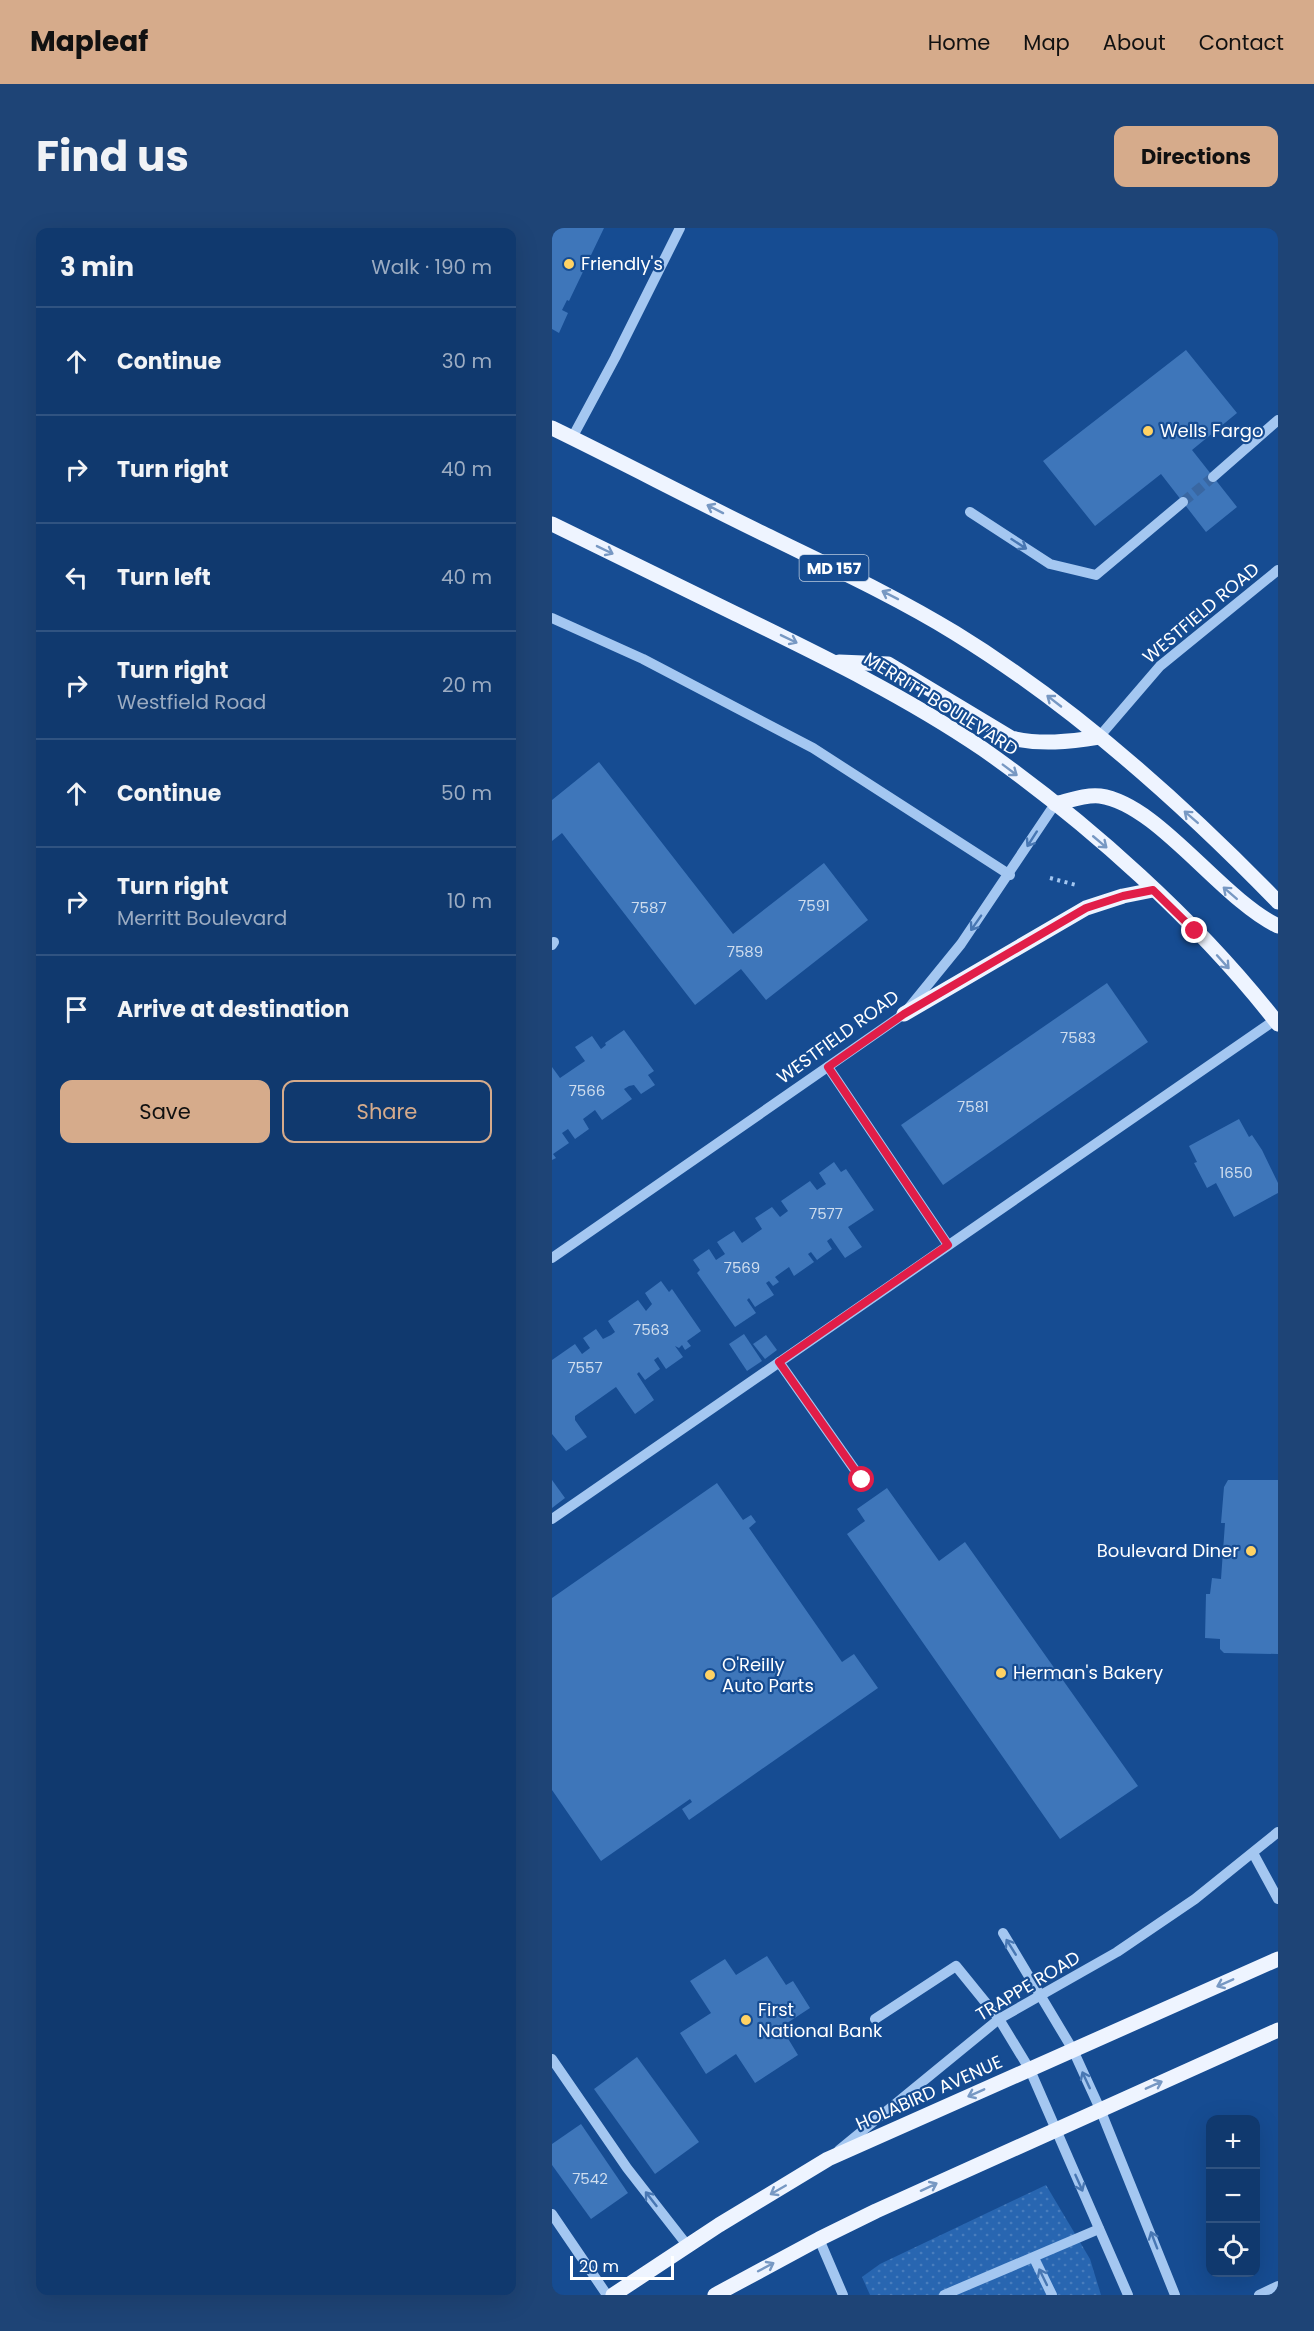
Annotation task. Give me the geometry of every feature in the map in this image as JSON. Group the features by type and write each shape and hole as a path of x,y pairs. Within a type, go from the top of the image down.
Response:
{"main road":[{"name":"MD 157","path":"552,428 897,599 1016,674 1099,737 1199,824 1278,902"},
{"name":"MERRITT BOULEVARD","path":"552,524 835,662 982,749 1055,804 1153,890 1195,931 1277,1022"},
{"path":"835,662 888,664 1011,738 1032,743 1067,742 1099,737"},
{"path":"1055,804 1099,795 1124,803 1156,825 1244,904 1278,926"},
{"path":"904,1014 1086,908 1123,896 1153,890"},
{"name":"HOLABIRD AVENUE","path":"613,2295 687,2245 828,2159 1278,1959"},
{"path":"715,2295 819,2239 1100,2109 1278,2030"}],"street":[{"path":"572,438 680,228"},
{"path":"1213,477 1278,420"},
{"path":"970,512 1050,564 1096,575 1183,502"},
{"name":"WESTFIELD ROAD","path":"1099,737 1160,666 1278,570"},
{"path":"552,618 643,659 813,748 1010,875"},
{"name":"WESTFIELD ROAD","path":"552,1258 904,1014 961,944 1010,875 1055,804"},
{"path":"552,1519 948,1245 1277,1022"},
{"path":"828,1067 948,1245"},
{"path":"779,1362 862,1480"},
{"name":"TRAPPE ROAD","path":"828,2159 999,2019 1117,1953 1195,1899 1278,1833"},
{"path":"1253,1853 1278,1899"},
{"path":"1003,1934 1042,1995 1072,2050 1100,2109 1175,2295"},
{"path":"875,2019 956,1966 999,2019 1030,2070 1128,2295"},
{"path":"552,2059 627,2168 687,2245"},
{"path":"552,2214 607,2295"},
{"path":"944,2295 1099,2229"},
{"path":"819,2239 843,2295"},
{"path":"1034,2258 1052,2295"},
{"path":"1259,2295 1278,2286"}],"path":[{"path":"1050,878 1083,886"}],"shaded area":[{"path":"1046,2185 1090,2259 1101,2295 870,2295 862,2277 880,2264"}],"building":[{"name":"Friendly's","path":"552,228 604,228 569,301 567,300 562,310 568,313 559,333 552,329"},
{"name":"Wells Fargo","path":"1186,350 1237,413 1192,450 1237,507 1206,532 1161,474 1095,526 1043,461"},
{"path":"599,762 733,934 824,863 868,920 766,1000 741,969 695,1005 562,833 552,841 552,800"},
{"path":"1107,983 1148,1042 943,1185 901,1125"},
{"path":"624,1030 654,1071 648,1075 655,1085 641,1094 634,1085 624,1089 632,1099 602,1120 595,1110 583,1119 589,1129 575,1139 568,1129 562,1133 569,1143 553,1154 556,1158 552,1160 552,1067 560,1078 585,1061 575,1047 592,1036 601,1049 606,1045 605,1043"},
{"path":"1239,1119 1249,1137 1252,1135 1262,1150 1278,1183 1278,1193 1234,1217 1216,1183 1207,1188 1194,1163 1197,1162 1189,1146"},
{"path":"834,1162 841,1172 846,1169 874,1210 848,1227 862,1247 845,1258 831,1238 827,1241 832,1249 817,1260 811,1252 808,1254 814,1262 794,1276 789,1267 775,1277 779,1282 773,1286 769,1281 766,1283 774,1295 755,1307 749,1298 747,1300 756,1313 735,1327 697,1273 700,1270 693,1260 709,1249 716,1260 725,1254 717,1242 734,1231 742,1243 762,1229 755,1218 772,1207 780,1217 788,1211 781,1201 810,1181 817,1190 826,1184 819,1173"},
{"path":"661,1281 669,1292 672,1289 701,1331 687,1341 691,1346 685,1350 682,1345 679,1348 675,1346 683,1357 666,1369 658,1357 654,1360 660,1369 645,1380 639,1372 637,1374 654,1400 635,1414 616,1387 575,1416 575,1420 587,1437 566,1451 552,1434 552,1360 575,1344 582,1354 590,1348 583,1338 596,1329 603,1339 611,1335 615,1332 608,1321 638,1300 646,1311 652,1304 645,1293"},
{"path":"744,1334 762,1361 747,1371 729,1344"},
{"path":"766,1335 777,1350 765,1359 753,1344"},
{"path":"552,1480 565,1498 552,1508"},
{"name":"Boulevard Diner","path":"1228,1480 1278,1480 1278,1654 1224,1653 1220,1649 1220,1639 1205,1638 1206,1594 1210,1594 1212,1578 1221,1579 1225,1523 1221,1523 1224,1487"},
{"name":"O'Reilly Auto Parts","path":"717,1483 743,1520 751,1515 756,1522 749,1528 842,1662 854,1654 878,1688 689,1820 682,1809 692,1802 690,1799 601,1861 552,1790 552,1598"},
{"name":"Herman's Bakery","path":"887,1488 939,1561 965,1542 1138,1786 1060,1839 847,1534 865,1521 857,1509"},
{"name":"First National Bank","path":"767,1956 786,1985 793,1981 810,2008 781,2027 798,2055 755,2083 736,2054 706,2074 680,2033 711,2013 690,1981 725,1959 736,1975"},
{"path":"637,2057 699,2142 655,2174 594,2089"},
{"path":"581,2124 628,2193 591,2219 552,2165 552,2144"}],"tunnel":[{"path":"1183,502 1213,477"}],"place":[{"name":"Friendly's","path":"569,264"},
{"name":"Wells Fargo","path":"1148,431"},
{"name":"Boulevard Diner","path":"1251,1551"},
{"name":"Herman's Bakery","path":"1001,1673"},
{"name":"O'Reilly Auto Parts","path":"710,1675"},
{"name":"First National Bank","path":"746,2020"}],"route":[{"path":"862,1480 779,1362 948,1245 828,1067 904,1014 1086,908 1123,896 1153,890 1195,931"}]}
